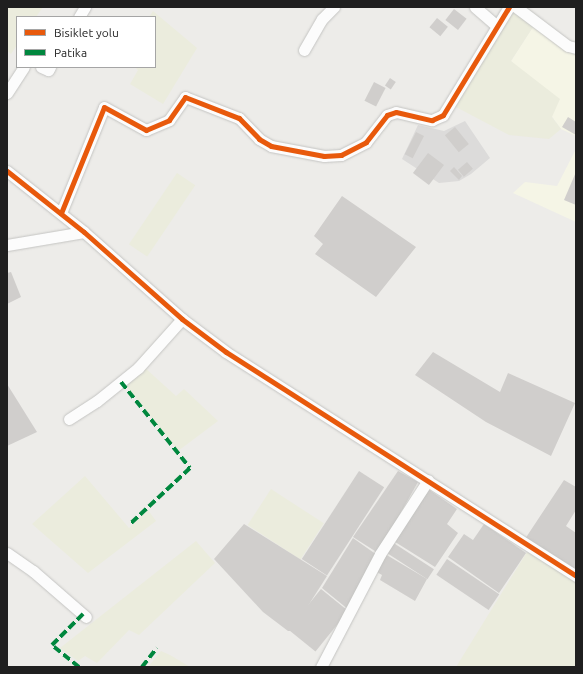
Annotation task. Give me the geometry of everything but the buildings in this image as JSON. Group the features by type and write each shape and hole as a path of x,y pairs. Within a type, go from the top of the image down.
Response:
{"street":[{"path":"80,16 85,7"},
{"path":"304,50 322,19 334,7"},
{"path":"475,7 497,26"},
{"path":"61,213 104,107 146,130 169,120 185,97 239,118 259,139 272,146 324,156 341,156 366,142 387,115 396,112 432,120 443,115 509,7"},
{"path":"516,7 568,46 576,48"},
{"path":"7,93 23,68"},
{"path":"7,171 84,232 182,318 226,352 576,576"},
{"path":"7,245 84,232"},
{"path":"69,419 97,401 138,368 182,318"},
{"path":"321,667 380,554 428,480"},
{"path":"7,553 33,571 86,617"}],"shaded area":[{"path":"7,7 43,7 37,16 16,16 16,46 11,54 7,51"},
{"path":"153,11 197,48 163,104 130,84 138,70 136,68 156,68 156,16 150,16"},
{"path":"513,12 533,27 511,61 560,99 552,117 561,129 549,139 509,135 454,106"},
{"path":"533,27 576,54 576,136 561,129 511,61"},
{"path":"465,121 490,158 471,174 459,181 439,183 402,159 418,125 444,131"},
{"path":"576,149 576,222 513,193 525,182 557,186"},
{"path":"177,173 195,185 147,257 129,244"},
{"path":"144,367 176,396 184,389 218,421 178,451 124,383"},
{"path":"85,476 129,528 148,510 156,521 88,573 32,524"},
{"path":"271,489 324,523 300,559 248,525"},
{"path":"196,541 215,563 139,635 129,630 97,663 85,656 78,661 60,648"},
{"path":"527,552 576,580 576,667 456,667"},
{"path":"161,651 170,655 190,667 148,667"}],"marked path":[{"path":"121,382 190,468 130,524"},
{"path":"79,667 52,645 83,614"},
{"path":"142,667 157,648"}],"cycle path":[{"path":"61,213 104,107 146,130 169,120 185,97 239,118 259,139 271,146 324,156 341,155 366,142 387,115 396,112 432,120 443,115 509,7"},
{"path":"7,171 84,232 182,319 226,352 576,576"}]}
